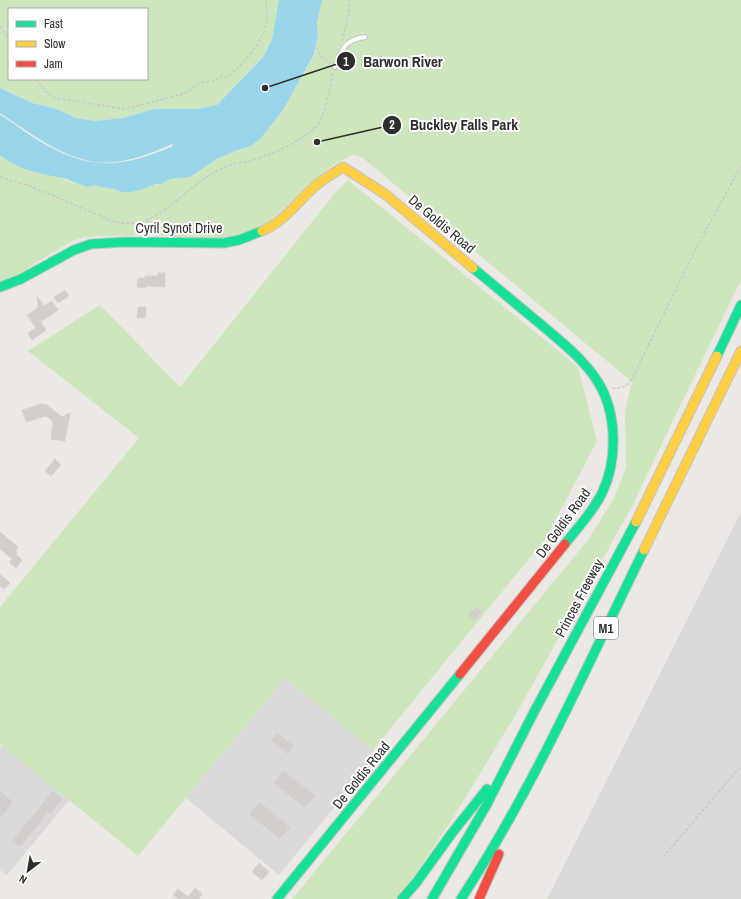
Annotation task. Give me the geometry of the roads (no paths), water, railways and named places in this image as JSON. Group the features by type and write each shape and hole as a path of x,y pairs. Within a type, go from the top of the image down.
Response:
{"main road":[{"name":"Cyril Synot Drive","path":"0,286 21,279 74,250 91,244 125,242 224,243 239,240 269,228 284,217 319,183 343,167"},
{"name":"De Goldis Road","path":"277,899 400,749 595,506 607,483 612,463 614,442 611,422 599,384 586,366 568,347 385,194 343,167"},
{"name":"Princes Freeway","path":"432,899 486,806 534,712 638,518 741,305"},
{"name":"M1","path":"461,899 486,861 530,783 741,351"},
{"path":"402,899 416,883 452,832 510,760"},
{"path":"479,899 530,783"}],"lane":[{"path":"335,67 345,45 356,39 365,38"}],"water":[{"path":"279,0 322,0 317,24 318,35 314,54 283,110 261,138 251,146 217,159 190,177 171,179 161,184 155,184 130,192 121,192 115,189 95,185 87,187 67,179 23,168 15,165 0,155 0,115 54,149 71,157 88,161 104,163 120,162 154,154 173,146 172,144 132,159 110,162 89,161 65,153 42,141 0,113 0,88 32,103 57,109 76,118 95,121 123,118 154,109 197,109 217,105 264,56 272,39"}],"place":[{"name":"Barwon River","path":"265,88"},
{"name":"Buckley Falls Park","path":"317,142"}]}
